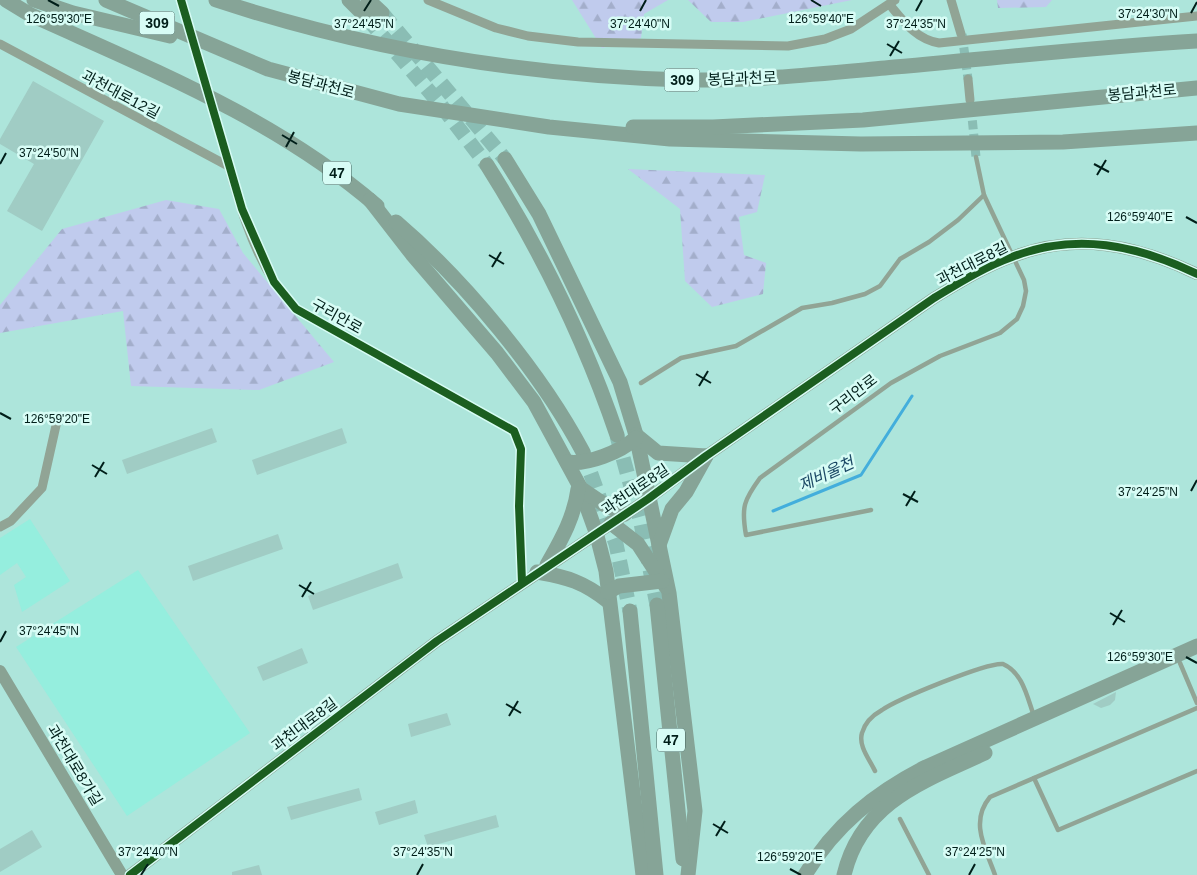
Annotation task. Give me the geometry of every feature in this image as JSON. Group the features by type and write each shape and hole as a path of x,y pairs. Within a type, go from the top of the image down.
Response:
{"highway":[{"name":"47","path":"6,0 29,14 192,88 262,125 313,156 370,200 404,229 475,302 549,395 583,452"},
{"path":"34,0 74,13 208,45"},
{"name":"봉담과천로","path":"106,0 268,69 399,104 549,127 670,139 861,144 1063,142 1197,133"},
{"name":"봉담과천로","path":"216,0 277,20 434,56 581,74 688,80 810,75 1156,43 1197,41"},
{"path":"349,0 367,18"},
{"path":"368,0 382,13"},
{"name":"봉담과천로","path":"1156,43 1197,36"},
{"name":"봉담과천로","path":"549,127 703,127 802,124 1197,88"},
{"path":"505,159 539,214 620,382 636,437 666,587 696,811 686,875"},
{"path":"487,166 520,220 558,293 594,372 616,435"},
{"path":"370,200 412,254 497,353 534,402 579,487 603,556 643,875"},
{"path":"567,462 578,464 627,447 636,437"},
{"path":"636,437 658,453 706,456 686,492 672,509 659,545"},
{"path":"579,487 605,505 625,514"},
{"path":"579,487 575,511 566,532 542,568 571,578 608,597"},
{"path":"611,523 638,544 666,587"},
{"path":"608,597 619,586 666,587"},
{"name":"47","path":"657,604 686,875"},
{"name":"47","path":"630,611 656,875"},
{"path":"805,875 826,844 849,820 876,796 909,776 1197,646"},
{"path":"844,875 852,847 869,822 893,799 925,780 1197,655"},
{"path":"852,875 857,857 869,832 890,809 925,780"},
{"path":"814,875 829,844 849,820"}],"street":[{"path":"428,0 496,28 528,36 578,42 637,45 788,46 825,39 851,29 892,2 915,33 926,41 939,43 1197,16"},
{"path":"951,0 962,34"},
{"name":"과천대로12길","path":"0,44 230,167"},
{"path":"968,79 970,100"},
{"name":"구리안로","path":"218,125 242,209 258,249 274,282 296,309 514,431 521,449 519,496 522,582"},
{"name":"과천대로8길","path":"130,875 436,641 542,568 648,499 706,456 934,298 1012,256 1056,244 1092,244 1137,249 1197,274"},
{"path":"0,527 11,521 42,488 58,421"},
{"name":"과천대로8가길","path":"0,671 122,875"}],"lane":[{"name":"구리안로","path":"871,510 746,535 742,514 746,497 760,478 891,383 940,356 1000,333 1017,319 1023,306 1026,291 1024,280 984,195 976,157"},
{"path":"641,383 680,358 736,346 802,308 832,303 865,294 880,286 900,259 929,242 958,220 984,195"},
{"path":"1180,663 1197,703"},
{"path":"876,771 861,742 865,726 875,714 897,702 990,665 1003,664 1018,675 1035,720"},
{"path":"995,875 979,830 979,818 983,807 994,795 1197,708"},
{"path":"1034,778 1058,830 1197,771"},
{"path":"900,819 929,875"}],"shaded area":[{"path":"30,519 70,581 22,612 14,585 26,577 17,563 0,575 0,538"},
{"path":"138,570 250,733 127,816 16,647"}],"green space":[{"path":"572,0 668,0 644,14 641,38 602,48"},
{"path":"688,0 852,0 743,22 711,22"},
{"path":"997,0 1052,0 1046,7 998,8"},
{"path":"628,169 765,175 757,212 739,217 744,255 766,263 763,294 712,307 685,281 680,209"},
{"path":"166,200 219,209 243,253 334,362 259,390 131,386 123,311 0,333 0,305 62,229"}],"building":[{"path":"33,81 104,121 42,231 7,211 34,164 0,144 0,139"},
{"path":"212,428 217,442 127,474 122,460"},
{"path":"342,428 347,443 257,475 252,460"},
{"path":"278,534 283,549 193,581 188,566"},
{"path":"398,563 403,578 313,610 308,596"},
{"path":"302,648 308,663 263,681 257,667"},
{"path":"1116,692 1115,700 1110,705 1101,708 1093,704"},
{"path":"447,713 451,725 411,737 408,724"},
{"path":"359,788 362,800 291,820 287,807"},
{"path":"415,800 418,813 379,825 375,812"},
{"path":"496,815 499,827 428,847 424,835"},
{"path":"32,830 42,847 0,872 0,849"},
{"path":"259,865 262,875 232,875 232,872"}],"waterway":[{"name":"제비울천","path":"773,511 861,475 912,396"}],"tunnel":[{"path":"181,0 217,125"},
{"path":"382,13 505,159"},
{"path":"367,18 440,104 487,165"},
{"path":"962,34 968,79"},
{"path":"971,107 976,157"},
{"path":"617,436 641,523 657,605"},
{"path":"583,452 616,544 630,611"}],"cycle path":[{"path":"181,0 242,209 274,282 296,309 514,431 521,449 519,506 522,582"},
{"path":"130,875 437,641 648,499 706,456 934,298 972,276 1002,261 1036,249 1059,245 1083,244 1129,249 1197,274"}]}
